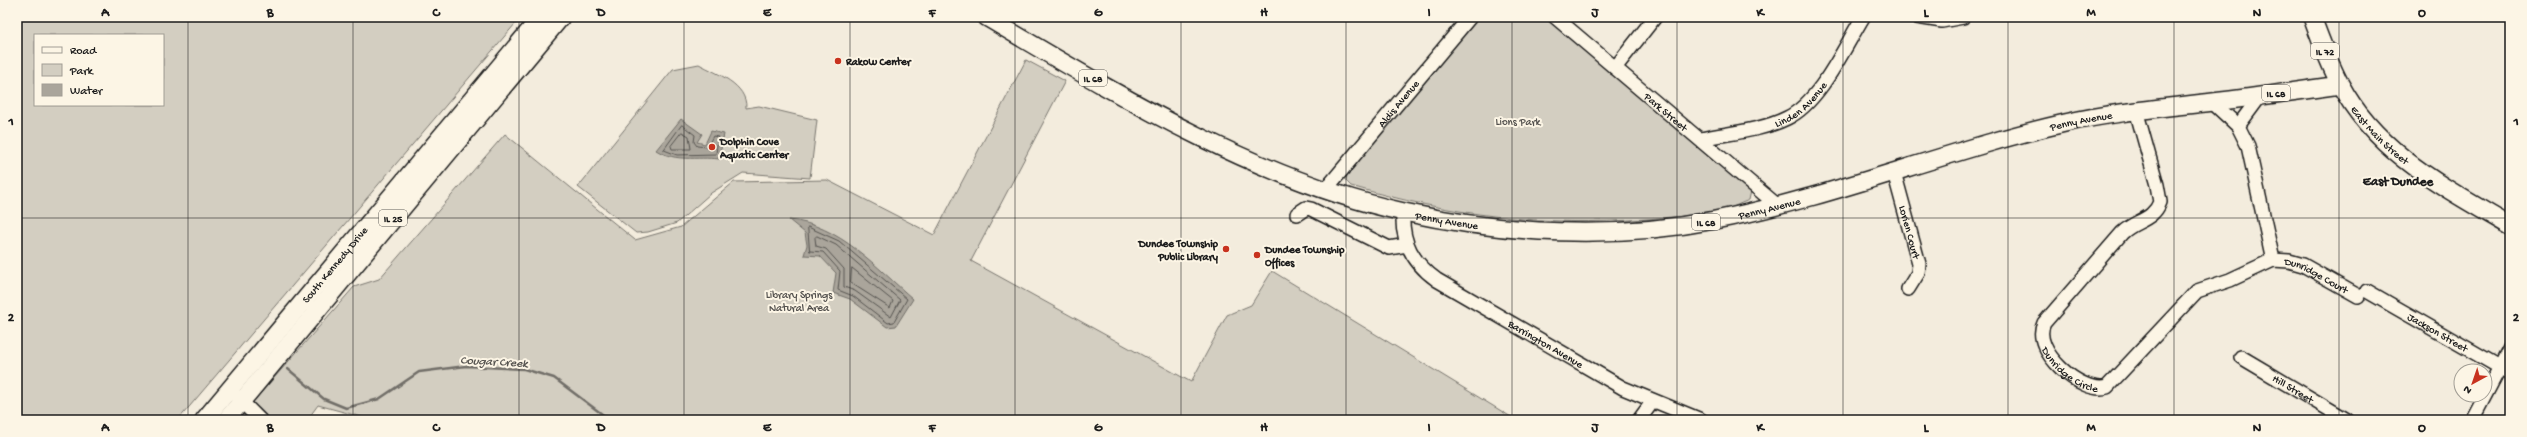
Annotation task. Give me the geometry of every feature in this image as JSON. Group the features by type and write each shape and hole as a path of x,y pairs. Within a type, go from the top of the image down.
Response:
{"main road":[{"name":"South Kennedy Drive","path":"226,420 236,395 541,17"},
{"name":"South Kennedy Drive","path":"204,420 236,395 562,17"},
{"name":"Penny Avenue","path":"986,17 1200,137 1256,163 1326,189 1403,212 1504,227 1591,232 1684,225 1778,206 2053,126 2136,110 2212,102 2340,85"},
{"name":"IL 72","path":"2312,17 2340,85"},
{"name":"East Main Street","path":"2340,85 2372,129 2408,163 2510,226"}],"street":[{"name":"Aldis Avenue","path":"1326,189 1470,17"},
{"name":"Park Street","path":"1555,17 1701,139 1778,206"},
{"path":"1615,68 1655,17"},
{"name":"Linden Avenue","path":"1701,139 1771,124 1796,113 1819,88 1863,17"},
{"path":"1917,17 1942,21 1963,17"},
{"path":"2238,126 2261,95"},
{"path":"2212,102 2238,126 2253,165 2273,260"},
{"name":"Dunridge Circle","path":"2136,110 2157,185 2160,202 2150,217 2131,225 2122,233 2044,323 2042,331 2043,344 2056,364 2087,385 2097,388 2107,387 2198,290 2227,281 2273,260"},
{"name":"Lorien Court","path":"1894,172 1919,264 1918,272 1908,289"},
{"path":"1297,214 1306,208 1311,209 1389,248 1407,245"},
{"name":"Barrington Avenue","path":"1403,212 1403,231 1407,245 1416,261 1437,280 1613,382 1653,401 1701,420"},
{"name":"Dunridge Court","path":"2273,260 2303,265 2362,294"},
{"name":"Jackson Street","path":"2362,294 2505,370"},
{"path":"2472,420 2505,370 2510,348"},
{"name":"Hill Street","path":"2241,357 2347,420"},
{"path":"236,395 260,420"},
{"path":"1639,420 1653,401"}],"green space":[{"path":"17,17 521,17 178,420 17,420"},
{"name":"Lions Park","path":"1477,17 1574,17 1563,30 1751,191 1749,200 1718,212 1646,219 1607,221 1533,220 1425,205 1351,186 1346,181 1348,170"},
{"name":"Library Springs Natural Area","path":"1026,60 1065,81 971,261 1191,382 1227,315 1251,305 1272,271 1516,420 373,420 318,405 307,420 269,420 252,403 354,287 379,279 505,134 635,240 681,227 734,182 827,180 934,235"},
{"name":"Dolphin Cove Aquatic Center","path":"699,64 722,76 736,86 742,92 746,108 759,106 817,120 810,178 743,173 711,193 677,223 648,232 636,233 578,187 673,69"}],"water":[{"path":"681,119 702,134 697,142 705,144 711,131 724,134 719,159 679,158 656,150"},
{"path":"789,220 807,223 841,239 871,261 913,299 896,326 887,327 850,299 833,293 836,273 820,256 804,255 807,245 805,233"}],"waterway":[{"name":"Cougar Creek","path":"288,369 324,399 346,408 379,399 419,372 466,366 524,369 554,378 610,420"}],"place":[{"name":"Rakow Center","path":"838,61"},
{"name":"Dolphin Cove Aquatic Center","path":"712,147"},
{"name":"Dundee Township Public Library","path":"1226,249"},
{"name":"Dundee Township Offices","path":"1257,255"}],"district":[{"name":"East Dundee","path":"2398,180"}]}
